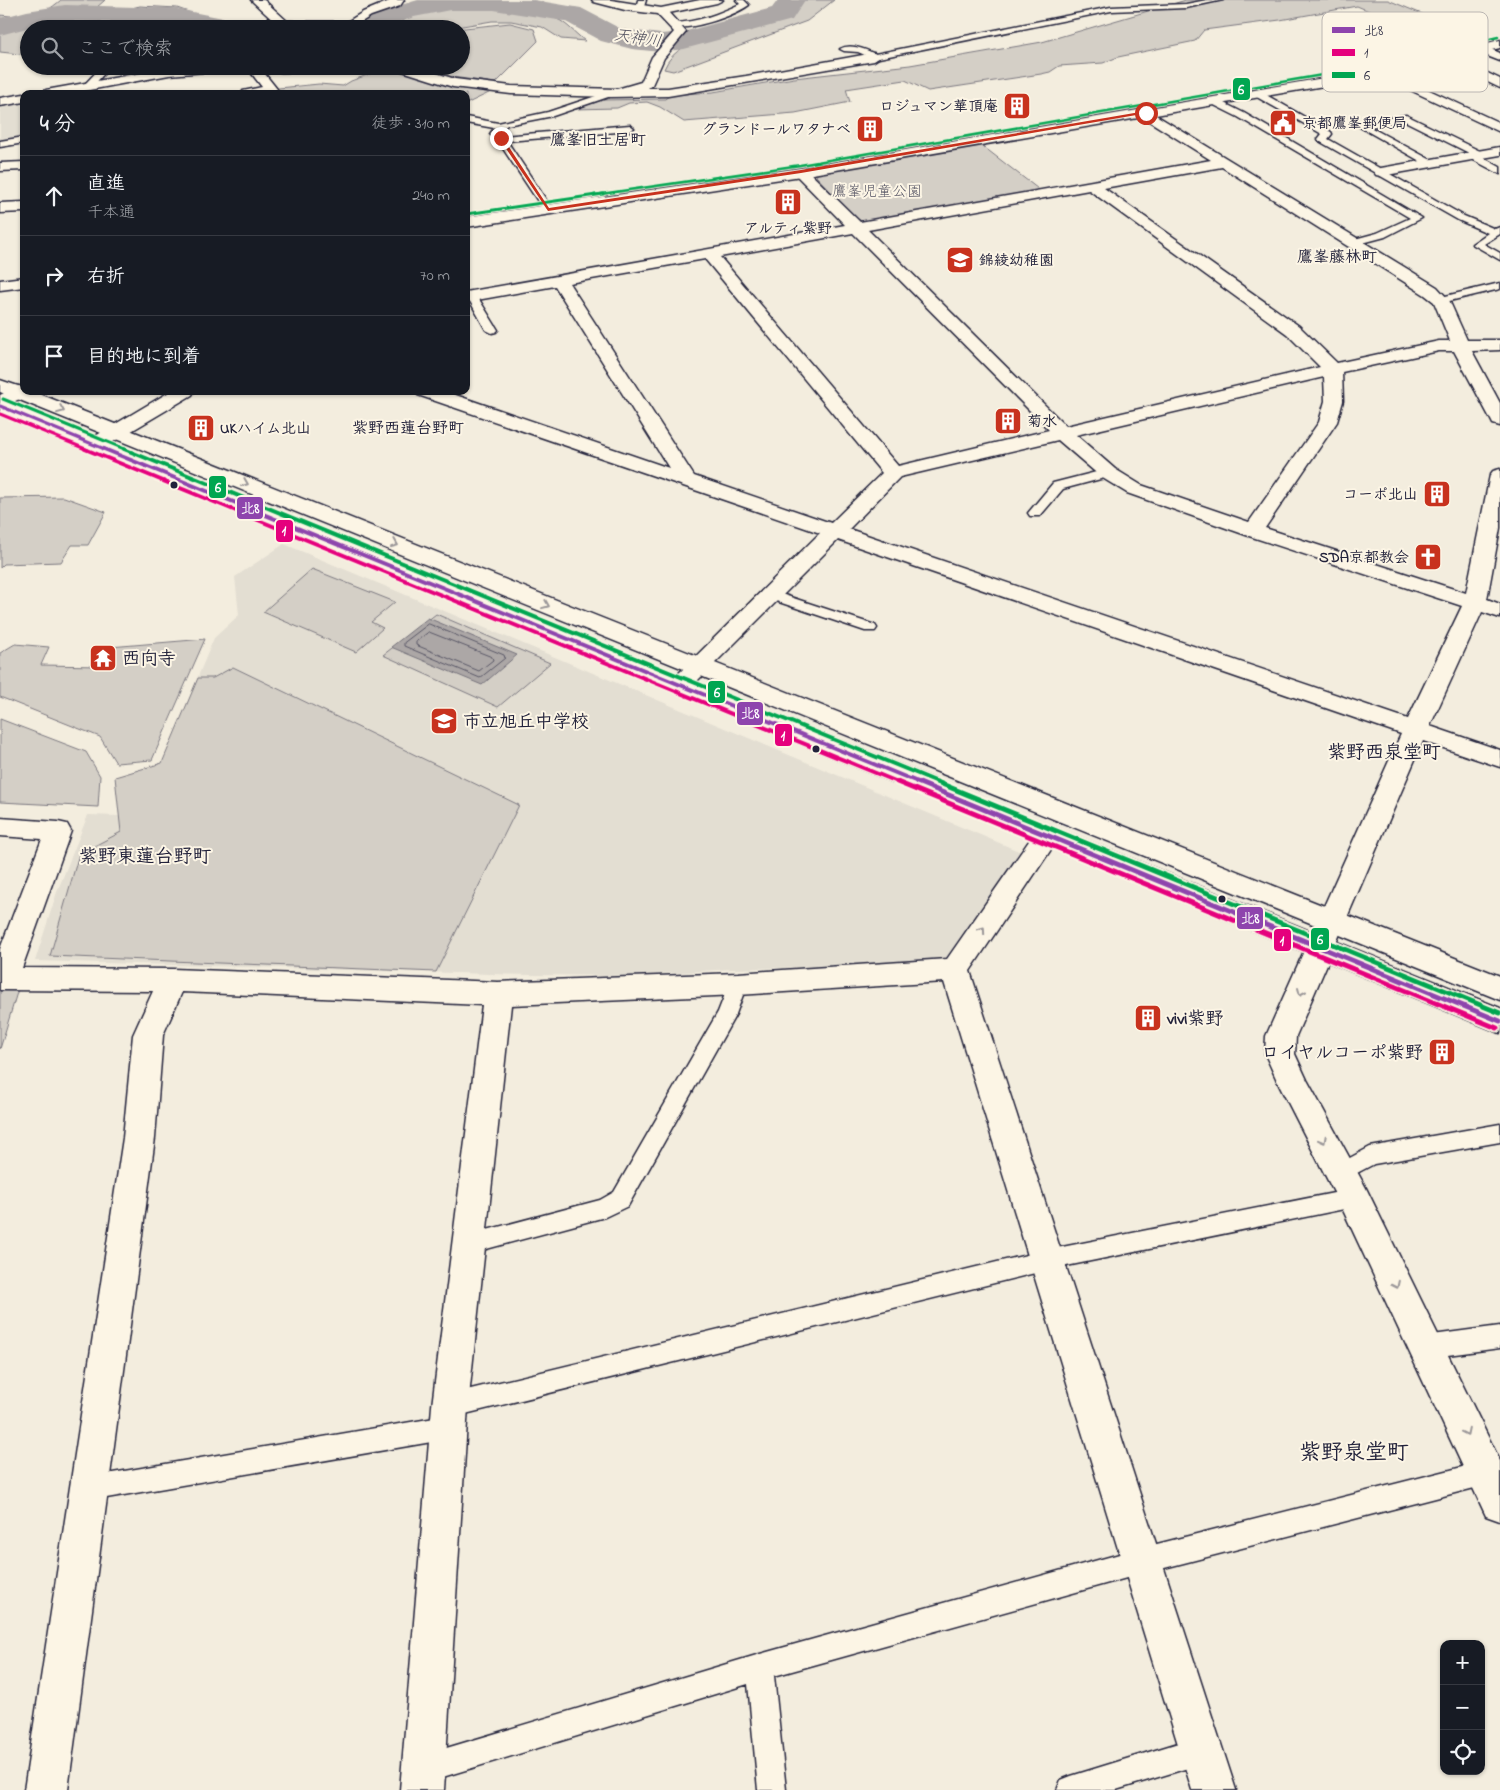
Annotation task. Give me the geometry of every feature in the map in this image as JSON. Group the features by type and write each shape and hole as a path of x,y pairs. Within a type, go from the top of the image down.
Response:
{"street":[{"path":"257,0 280,20"},
{"path":"358,20 367,14 396,4 398,0"},
{"path":"598,0 625,7 641,4 660,11 677,28 658,57 646,84 612,93"},
{"path":"660,11 717,0"},
{"path":"1488,52 1500,57"},
{"path":"428,75 453,83 511,90 612,93 668,92 874,57"},
{"path":"67,90 147,75"},
{"path":"260,75 271,88 263,90"},
{"path":"1488,78 1500,84"},
{"path":"470,221 801,172 1322,83"},
{"path":"1424,92 1500,128"},
{"path":"0,102 20,99"},
{"path":"1146,113 1431,291 1441,300 1461,347 1500,420"},
{"path":"1381,172 1500,151"},
{"path":"470,297 1224,162"},
{"path":"0,167 20,166"},
{"path":"801,172 1062,434 1108,473 1134,489 1156,498 1500,611"},
{"path":"1091,186 1294,330 1333,369 1334,401 1328,422 1252,531"},
{"path":"0,208 20,207"},
{"path":"709,254 893,472"},
{"path":"560,280 686,481"},
{"path":"0,285 20,282"},
{"path":"680,685 893,472 1439,346 1500,345"},
{"path":"94,445 177,395"},
{"path":"437,395 1500,760"},
{"path":"5,396 116,431 1060,811 1326,934 1500,1021"},
{"path":"5,396 94,445 1047,835 1326,934 1500,988"},
{"path":"1500,474 1475,603 1416,731 1281,1036 1280,1054 1294,1086 1347,1186 1500,1502"},
{"path":"319,537 342,522"},
{"path":"954,970 1047,835 1060,811"},
{"path":"0,827 58,831 2,979 173,980 498,994 738,984 954,970"},
{"path":"954,970 1214,1790"},
{"path":"46,1790 139,1138 148,1036 173,980"},
{"path":"422,1779 450,1417 468,1244 498,994"}],"lane":[{"path":"677,28 706,23 745,5 740,0"},
{"path":"844,49 860,50 874,57 1111,9 1186,6 1219,0"},
{"path":"88,86 98,75"},
{"path":"548,210 501,138 494,134 499,126 504,123 550,114 612,93"},
{"path":"1258,94 1328,134 1322,139 1461,218 1498,231"},
{"path":"1214,101 1416,218 1381,236 1355,242"},
{"path":"1430,163 1362,126 1406,118 1475,155 1500,171"},
{"path":"470,121 499,126"},
{"path":"501,138 630,128"},
{"path":"0,144 20,141"},
{"path":"1363,186 1395,180"},
{"path":"1498,231 1477,244 1500,258"},
{"path":"1441,300 1500,286"},
{"path":"470,298 492,330"},
{"path":"1035,513 1058,486 1108,473"},
{"path":"769,594 870,628"},
{"path":"468,1244 605,1208 621,1199 726,1014 738,984"},
{"path":"89,1489 450,1417 1047,1260 1347,1186 1370,1156 1500,1132"},
{"path":"1425,1347 1500,1338"},
{"path":"422,1779 760,1667 1141,1561 1486,1473"},
{"path":"760,1667 772,1790"},
{"path":"1071,1790 1201,1750"}],"shaded area":[{"path":"20,103 20,139 0,142 0,106"},
{"name":"市立旭丘中学校","path":"284,544 1026,854 974,930 945,959 931,964 731,969 632,976 528,975 35,961 57,892 88,815 119,816 115,777 162,763 214,638 239,615 235,577"}],"green space":[{"path":"61,0 105,0 96,8 127,9 140,6 177,8 211,20 20,20 20,54 0,52 0,15 33,15 53,6"},
{"path":"799,0 834,0 807,21 673,71 664,69 672,56 699,39 782,16"},
{"path":"1186,0 1388,0 1417,12 1371,12 1357,6 1280,20 1204,30 1195,41 1118,57 1103,63 1059,66 1050,72 1041,74 928,91 905,80 846,89 850,102 795,113 684,122 660,107 647,102 629,103 617,108 575,109 602,100 665,99 670,95 713,92 794,78 910,65 1042,42"},
{"path":"489,7 514,8 538,12 561,21 585,41 561,39 542,27 511,21 492,21 470,25 470,20 404,20 411,15 430,10"},
{"path":"510,23 534,29 538,41 496,83 442,75 470,75 470,27"},
{"path":"367,75 425,75 491,92 470,102 470,90 269,90 319,84 343,86"},
{"name":"鷹峯児童公園","path":"980,144 1042,192 864,222 855,218 816,176 820,170"},
{"path":"64,497 106,512 88,545 72,545 61,562 4,564 0,568 0,498"},
{"path":"312,569 395,602 371,622 383,628 356,652 263,612"},
{"path":"436,614 550,663 498,707 383,655"},
{"path":"205,639 152,760 116,763 100,737 0,697 0,653 15,644 49,647 41,665 99,666 110,647"},
{"path":"233,667 519,805 436,972 50,956 79,854 121,832 115,777 162,763 198,678 213,678"},
{"path":"0,719 86,752 100,776 98,807 0,802"},
{"path":"18,989 0,1049 0,991"}],"water":[{"path":"428,618 517,655 482,685 391,647"}],"waterway":[{"name":"天神川","path":"379,20 408,10 450,2 494,2 571,14 611,35 632,40 661,43 684,40 782,14 792,0"},
{"name":"天神川","path":"24,20 65,13 172,16 192,20"},
{"name":"天神川","path":"0,27 20,21"}],"transit line":[{"name":"6","path":"1488,39 1498,37"},
{"name":"6","path":"470,213 800,165 1322,75"},
{"name":"6","path":"3,399 1500,1013"},
{"name":"北8","path":"0,406 1500,1021"},
{"name":"1","path":"0,414 1497,1028"}],"place":[{"name":"ロジュマン華頂庵","path":"1017,106"},
{"name":"京都鷹峯郵便局","path":"1283,123"},
{"name":"グランドールワタナベ","path":"870,129"},
{"name":"アルティ紫野","path":"788,202"},
{"name":"錦綾幼稚園","path":"960,260"},
{"name":"菊水","path":"1008,421"},
{"name":"UKハイム北山","path":"201,428"},
{"name":"コーポ北山","path":"1437,494"},
{"name":"SDA京都教会","path":"1428,557"},
{"name":"西向寺","path":"103,658"},
{"name":"市立旭丘中学校","path":"444,721"},
{"name":"vivi紫野","path":"1148,1018"},
{"name":"ロイヤルコーポ紫野","path":"1442,1052"}],"district":[{"name":"鷹峯旧土居町","path":"598,139"},
{"name":"鷹峯藤林町","path":"1337,256"},
{"name":"紫野西蓮台野町","path":"408,427"},
{"name":"紫野西泉堂町","path":"1384,751"},
{"name":"紫野東蓮台野町","path":"145,855"},
{"name":"紫野泉堂町","path":"1354,1451"}],"route":[{"path":"501,138 548,210 801,172 1146,113"}]}
